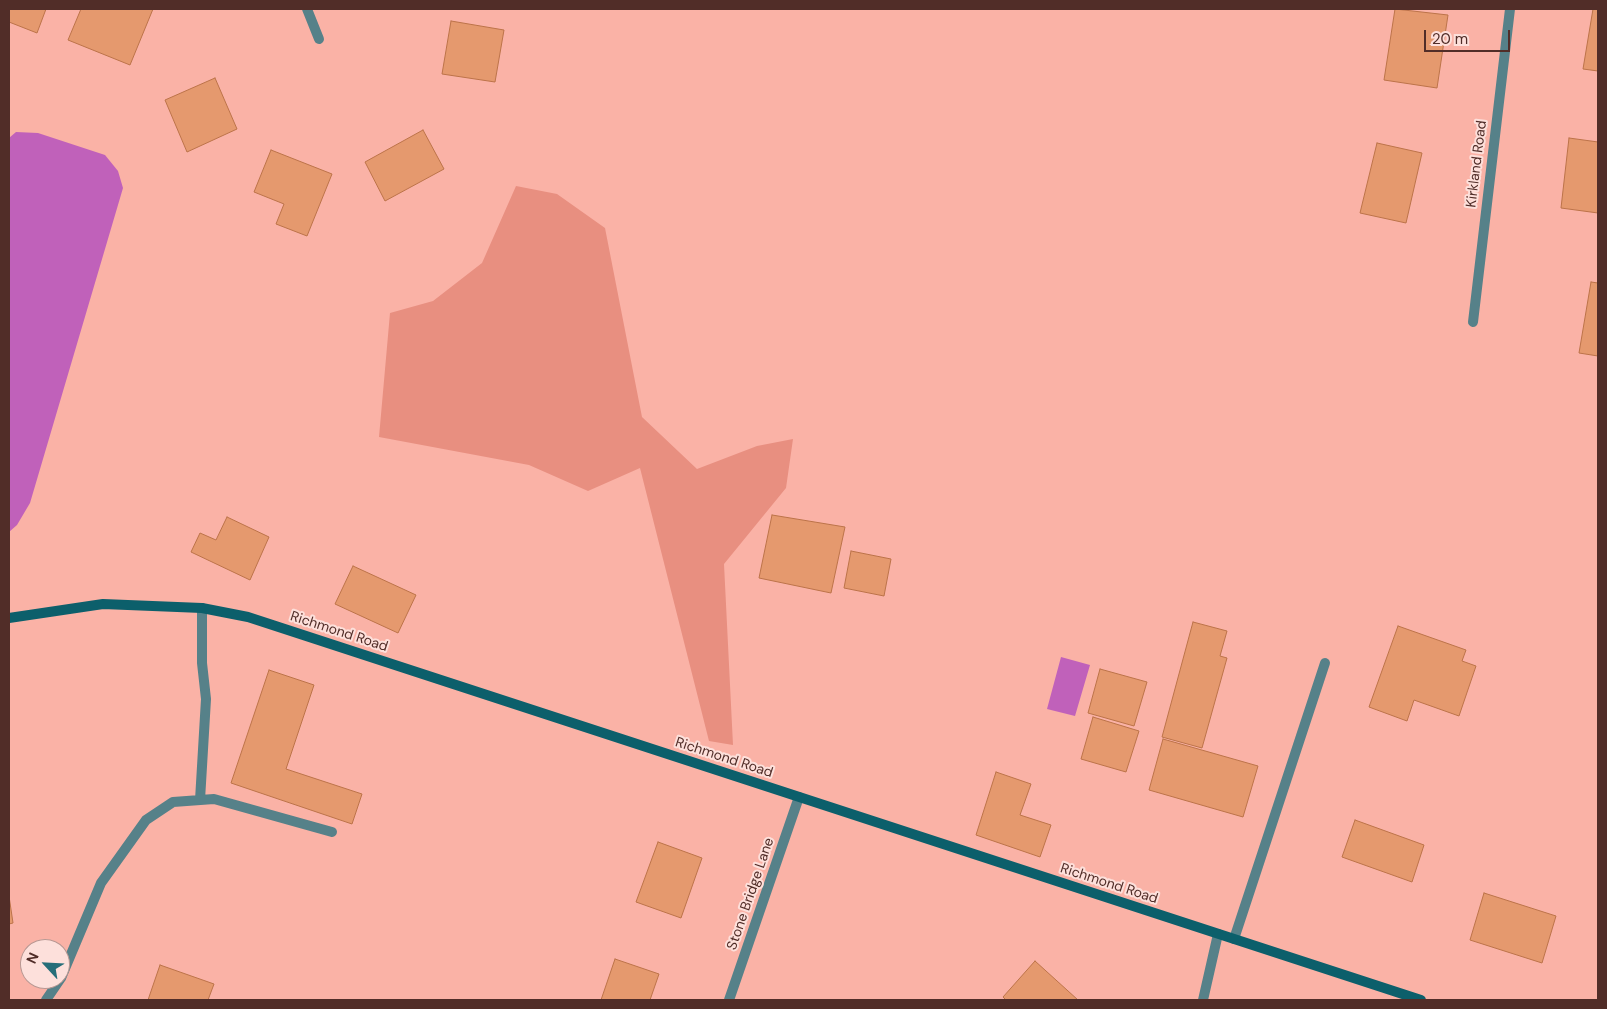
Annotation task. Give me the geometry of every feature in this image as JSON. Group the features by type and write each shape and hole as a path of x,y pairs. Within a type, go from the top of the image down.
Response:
{"street":[{"path":"307,9 319,39"},
{"name":"Kirkland Road","path":"1473,322 1510,9"},
{"name":"Richmond Road","path":"9,618 103,604 202,608 248,617 1421,1000"},
{"path":"200,800 206,699 202,663 202,608"},
{"path":"1234,939 1325,663"},
{"name":"Stone Bridge Lane","path":"729,1000 799,797"},
{"path":"46,1000 61,978 101,882 146,820 173,802 214,799 332,832"},
{"path":"1203,1000 1218,934"}],"shaded area":[{"path":"16,132 38,133 105,155 118,171 123,188 30,503 17,525 9,532 9,138"},
{"path":"516,186 557,194 605,228 642,417 697,469 757,446 793,439 786,488 724,564 733,745 709,741 640,468 588,491 529,465 379,437 390,313 433,301 482,263"},
{"path":"1061,657 1090,665 1075,716 1047,709"}],"building":[{"path":"9,9 46,9 37,33 9,22"},
{"path":"81,9 153,9 130,65 68,40"},
{"path":"1395,9 1448,15 1437,88 1384,80"},
{"path":"1593,9 1598,9 1598,71 1583,69"},
{"path":"451,21 504,30 495,82 442,74"},
{"path":"215,78 237,129 187,152 165,100"},
{"path":"423,130 444,169 385,201 365,162"},
{"path":"1569,138 1598,142 1598,213 1561,208"},
{"path":"1377,143 1422,153 1406,223 1360,213"},
{"path":"271,150 332,174 307,236 276,224 284,204 254,192"},
{"path":"1591,282 1598,283 1598,356 1579,353"},
{"path":"772,515 845,527 831,593 759,578"},
{"path":"227,517 269,537 250,580 191,552 200,533 216,540"},
{"path":"851,551 891,559 884,596 844,588"},
{"path":"353,566 416,595 398,633 335,604"},
{"path":"1193,622 1227,631 1220,656 1227,658 1202,748 1162,737"},
{"path":"1398,626 1466,650 1462,661 1476,666 1459,716 1414,700 1407,721 1369,707"},
{"path":"1100,669 1147,682 1134,726 1088,713"},
{"path":"269,670 314,685 286,769 362,794 352,824 231,783"},
{"path":"1093,717 1139,731 1126,772 1081,759"},
{"path":"1163,739 1258,766 1243,817 1149,790"},
{"path":"996,772 1031,784 1020,815 1051,825 1040,857 976,835"},
{"path":"1355,820 1424,845 1412,882 1342,857"},
{"path":"658,842 702,858 681,918 636,902"},
{"path":"1484,893 1556,916 1542,963 1470,940"},
{"path":"9,896 13,923 9,924"},
{"path":"615,959 659,974 650,1000 601,1000"},
{"path":"1035,961 1078,1000 1006,1000 1003,997"},
{"path":"160,965 214,984 208,1000 148,1000"}]}
